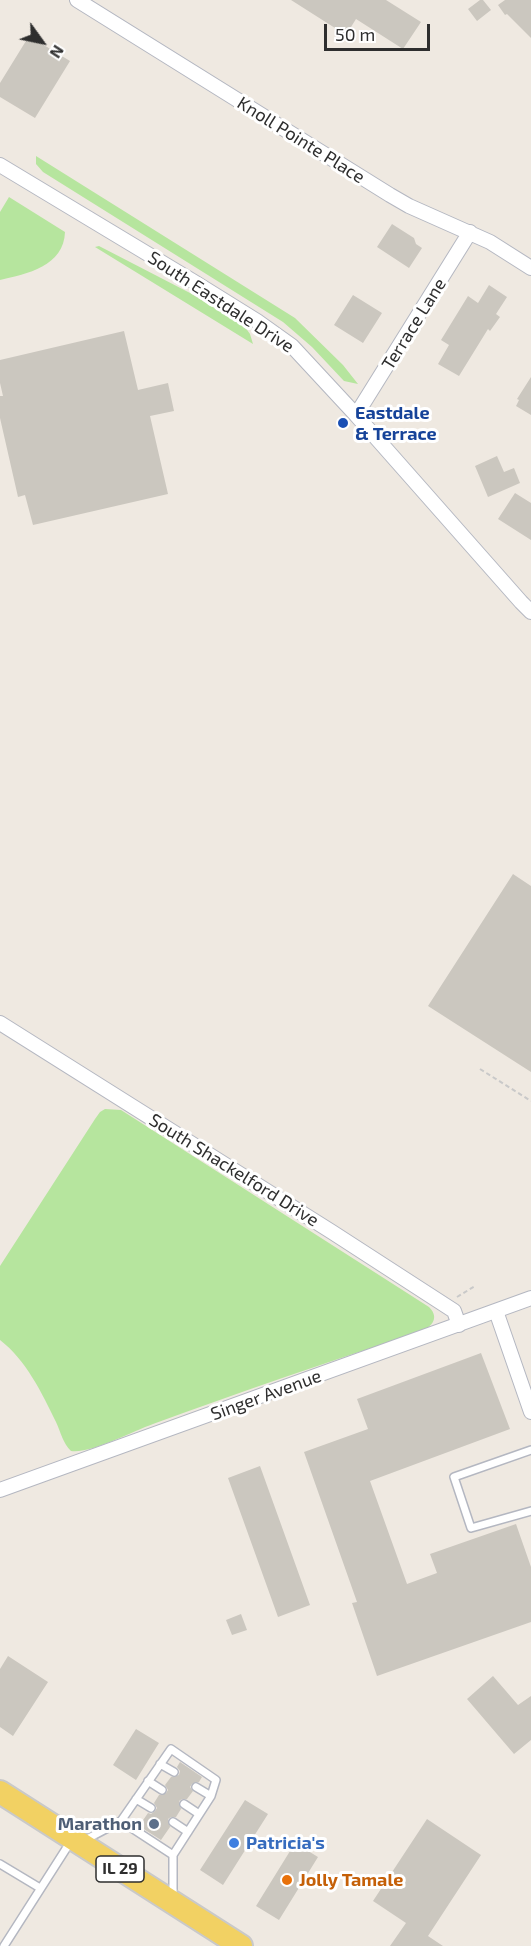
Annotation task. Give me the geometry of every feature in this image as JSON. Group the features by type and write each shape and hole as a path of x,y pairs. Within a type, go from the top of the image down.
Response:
{"main road":[{"name":"IL 29","path":"0,1792 241,1946"}],"street":[{"name":"Knoll Pointe Place","path":"77,0 390,195 409,206 490,242 531,268"},
{"name":"South Eastdale Drive","path":"0,165 93,220 278,335 292,346 531,612"},
{"name":"Terrace Lane","path":"356,415 470,232"},
{"name":"South Shackelford Drive","path":"0,1023 454,1311 459,1325"},
{"name":"Singer Avenue","path":"0,1490 531,1298"},
{"path":"496,1311 531,1412"}],"lane":[{"path":"531,1450 454,1477 471,1528 531,1511"},
{"path":"4,1946 40,1888 76,1841 121,1821 171,1749 216,1780 211,1796 173,1855 173,1903"},
{"path":"160,1764 174,1772"},
{"path":"148,1781 162,1790"},
{"path":"196,1787 211,1796"},
{"path":"136,1799 151,1808"},
{"path":"184,1804 199,1814"},
{"path":"121,1821 173,1855"},
{"path":"173,1822 188,1832"},
{"path":"0,1863 40,1888"}],"path":[{"path":"480,1069 531,1101"},
{"path":"454,1299 475,1286"}],"green space":[{"path":"36,156 295,318 343,365 358,384 344,381 312,347 283,322 43,172 36,164"},
{"path":"9,197 65,232 63,244 51,261 32,271 0,280 0,212"},
{"path":"99,246 190,293 245,327 253,344 95,247"},
{"path":"105,1109 121,1110 429,1307 434,1315 432,1323 418,1333 219,1400 100,1446 71,1451 32,1378 18,1357 0,1340 0,1266 95,1119"}],"building":[{"path":"291,0 386,0 421,22 403,49 356,19 346,35"},
{"path":"483,0 491,10 477,21 468,9"},
{"path":"505,0 531,0 531,38 507,14 505,15 498,5"},
{"path":"29,36 70,61 35,118 0,97 0,83"},
{"path":"392,224 414,238 416,244 422,248 409,268 377,247"},
{"path":"489,285 507,297 496,314 500,317 490,331 488,329 459,376 438,364 449,345 441,340 468,296 478,303"},
{"path":"353,295 382,313 363,343 334,325"},
{"path":"124,331 138,390 168,383 174,411 150,416 168,494 33,525 25,495 18,497 0,418 0,396 3,396 0,383 0,360"},
{"path":"531,377 531,415 516,406 519,400 517,399"},
{"path":"497,456 504,472 514,468 520,483 488,497 475,466"},
{"path":"515,493 531,503 531,540 498,519"},
{"path":"513,874 531,886 531,1072 428,1006"},
{"path":"481,1353 510,1429 370,1481 407,1584 437,1573 430,1554 516,1524 531,1567 531,1622 377,1676 352,1603 357,1602 304,1452 368,1429 357,1399"},
{"path":"260,1466 310,1605 278,1617 228,1478"},
{"path":"241,1614 247,1630 232,1635 226,1620"},
{"path":"8,1656 48,1682 13,1736 0,1727 0,1669"},
{"path":"493,1676 518,1705 531,1696 531,1740 514,1754 467,1699"},
{"path":"136,1729 159,1743 136,1780 113,1765"},
{"path":"180,1762 202,1777 199,1782 192,1784 190,1787 193,1791 187,1799 179,1801 181,1809 176,1817 168,1819 170,1827 161,1840 139,1826 148,1813 151,1814 157,1808 154,1803 159,1795 168,1790 165,1785 171,1777 179,1775 180,1771 177,1767"},
{"path":"245,1800 268,1814 223,1885 200,1870"},
{"path":"427,1819 481,1855 428,1936 443,1946 390,1946 406,1923 373,1901"},
{"path":"295,1843 318,1857 279,1920 256,1906"}],"place":[{"name":"Eastdale & Terrace","path":"343,423"},
{"name":"Marathon","path":"154,1824"},
{"name":"Patricia's","path":"234,1843"},
{"name":"Jolly Tamale","path":"287,1880"}]}
